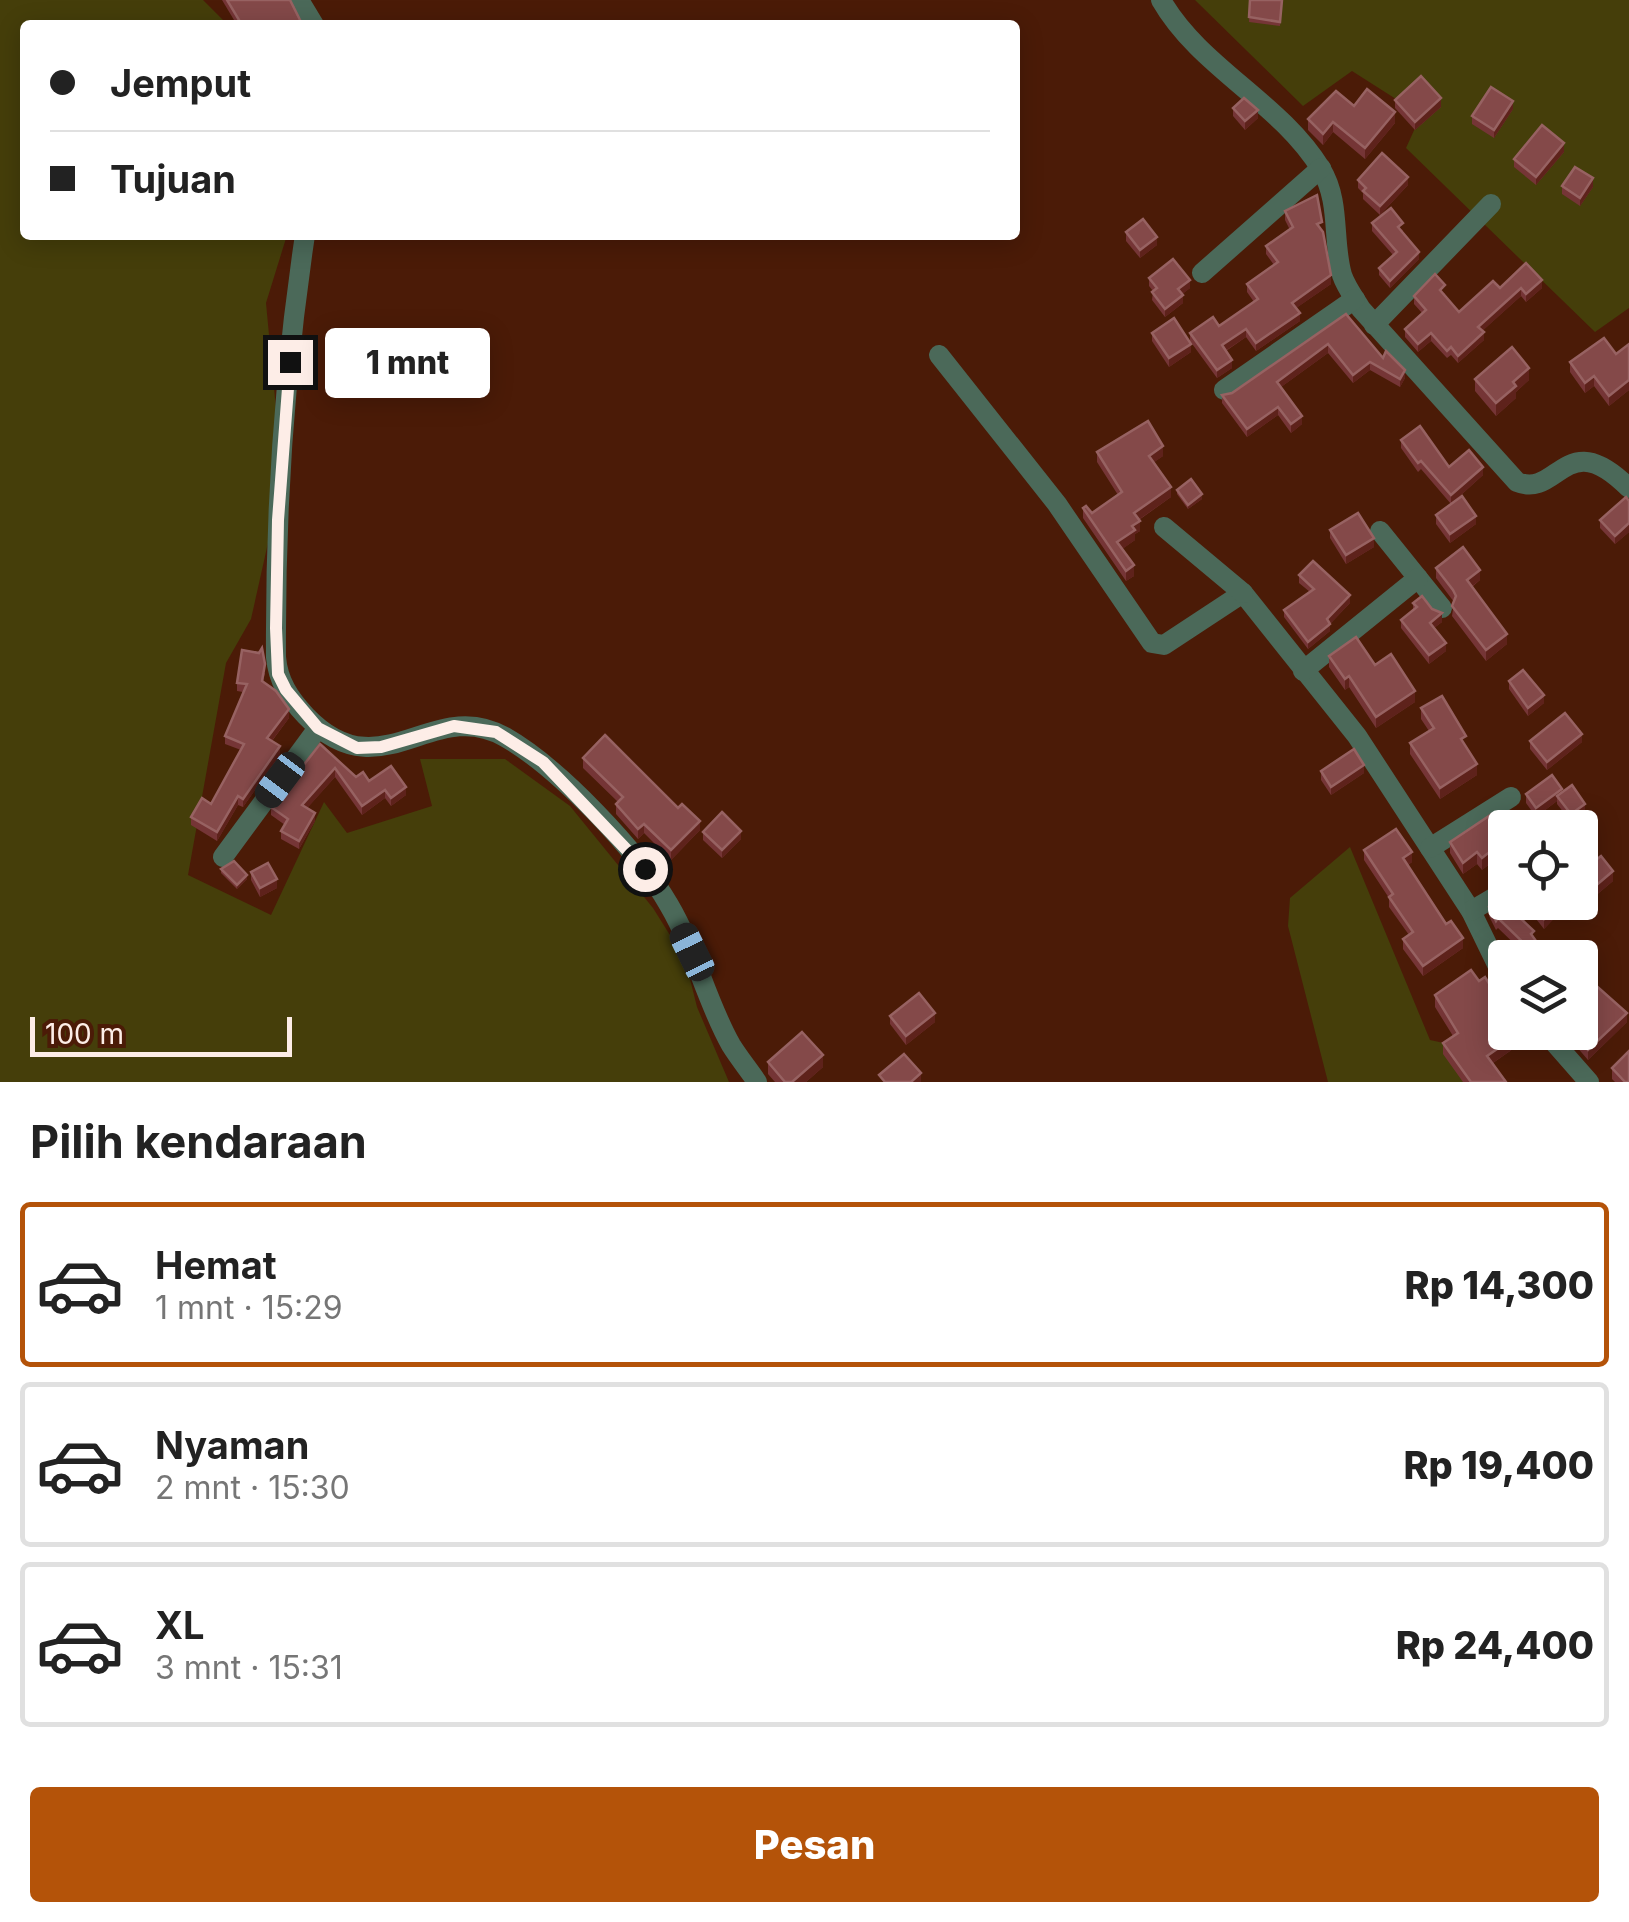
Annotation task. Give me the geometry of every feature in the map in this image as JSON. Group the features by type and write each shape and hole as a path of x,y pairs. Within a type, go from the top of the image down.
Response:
{"street":[{"path":"1161,0 1203,52 1285,126 1321,168 1336,217 1343,279 1355,300 1522,485 1534,484 1571,465 1590,461 1610,468 1629,488"},
{"path":"1202,274 1321,168"},
{"path":"1374,325 1491,204"},
{"path":"305,240 291,334 278,520 276,656 278,674 286,690 318,728 357,748 454,726 496,732 543,762 645,869 670,906 731,1044 758,1082"},
{"path":"1224,390 1355,300"},
{"path":"939,355 1057,504 1152,643 1164,645 1243,593"},
{"path":"1164,527 1243,593 1357,736 1471,911 1488,946"},
{"path":"1380,530 1442,608"},
{"path":"1304,671 1418,578"},
{"path":"223,857 318,728"},
{"path":"1430,848 1511,797"},
{"path":"1471,911 1488,901"},
{"path":"1561,1050 1589,1082"}],"shaded area":[{"path":"0,0 203,0 223,20 20,20 20,240 285,240 266,303 276,409 270,534 251,619 226,663 188,875 271,915 324,802 347,833 432,806 420,759 505,759 570,806 653,908 685,959 697,1007 729,1082 0,1082"},
{"path":"1195,0 1629,0 1629,308 1595,332 1406,148 1421,115 1352,71 1303,106"},
{"path":"1350,847 1430,1040 1453,1045 1475,1082 1328,1082 1288,926 1290,898"}],"building":[{"path":"227,0 290,0 300,20 239,20"},
{"path":"1250,0 1282,0 1280,22 1249,17"},
{"path":"1421,76 1441,98 1415,122 1395,100"},
{"path":"1491,87 1513,101 1494,130 1472,116"},
{"path":"1367,89 1395,112 1365,148 1333,122 1323,134 1308,119 1336,91 1354,106"},
{"path":"1244,98 1258,110 1245,121 1233,108"},
{"path":"1542,125 1564,143 1536,177 1514,159"},
{"path":"1382,153 1408,177 1380,206 1363,191 1366,188 1358,180"},
{"path":"1575,167 1593,178 1580,198 1562,186"},
{"path":"1317,195 1322,222 1317,224 1323,232 1331,275 1292,303 1300,313 1256,343 1246,329 1222,345 1232,360 1217,370 1190,333 1213,317 1219,326 1258,299 1247,284 1278,262 1266,246 1293,227 1285,211"},
{"path":"1391,208 1403,223 1398,227 1419,252 1390,281 1379,268 1397,252 1372,223"},
{"path":"1143,219 1157,237 1140,250 1126,232"},
{"path":"1173,259 1190,280 1178,289 1183,295 1165,309 1152,292 1157,288 1149,278"},
{"path":"1526,263 1542,280 1526,294 1521,288 1478,327 1484,332 1458,356 1451,347 1447,351 1431,333 1418,344 1405,329 1426,310 1414,296 1435,274 1445,285 1440,290 1459,312 1493,281 1500,288"},
{"path":"1346,314 1383,358 1386,351 1405,370 1400,379 1370,362 1353,375 1328,344 1277,382 1302,416 1291,424 1278,407 1247,429 1222,395 1232,393"},
{"path":"1174,318 1191,344 1169,358 1152,333"},
{"path":"1604,338 1616,354 1629,344 1629,380 1609,396 1594,376 1585,383 1570,362"},
{"path":"1512,347 1529,368 1496,403 1475,379"},
{"path":"1148,421 1163,446 1149,456 1171,487 1134,513 1140,521 1132,526 1135,530 1117,542 1134,565 1126,571 1083,508 1086,506 1092,513 1122,492 1097,452"},
{"path":"1420,426 1449,467 1469,450 1483,467 1451,495 1401,440"},
{"path":"1191,479 1202,494 1188,505 1177,490"},
{"path":"1462,496 1476,516 1450,534 1436,515"},
{"path":"1626,497 1629,523 1615,536 1600,520"},
{"path":"1358,513 1374,538 1346,555 1330,530"},
{"path":"1463,547 1480,570 1467,580 1507,634 1486,650 1452,606 1456,596 1436,568"},
{"path":"1313,561 1350,595 1327,619 1330,624 1308,642 1284,610 1314,589 1299,575"},
{"path":"1422,596 1432,609 1442,613 1430,623 1446,643 1429,655 1401,620 1417,607 1413,603"},
{"path":"1356,637 1375,665 1391,654 1415,691 1376,717 1349,676 1345,679 1329,656"},
{"path":"262,648 262,681 276,691 289,709 267,738 280,746 243,799 238,796 217,832 191,817 202,798 211,804 244,744 225,736 247,684 237,683 242,650 259,653"},
{"path":"1523,670 1544,695 1528,708 1509,681"},
{"path":"1442,696 1466,736 1461,739 1477,764 1440,788 1410,743 1434,728 1421,708"},
{"path":"1565,713 1582,734 1547,762 1530,741"},
{"path":"605,735 678,808 682,804 700,821 671,850 644,824 638,829 616,804 623,797 583,758"},
{"path":"320,744 356,777 363,772 369,781 391,766 406,787 391,798 385,790 362,806 335,768 302,805 315,813 299,841 281,831 288,819 271,807"},
{"path":"1354,749 1364,765 1331,787 1321,771"},
{"path":"1552,775 1562,789 1536,808 1526,794"},
{"path":"1572,785 1585,804 1568,810 1557,796"},
{"path":"722,812 741,831 722,850 703,832"},
{"path":"1488,817 1488,853 1482,858 1477,852 1463,863 1450,842"},
{"path":"1396,829 1412,852 1403,858 1446,924 1451,921 1463,938 1423,966 1403,939 1413,932 1364,850"},
{"path":"1601,856 1613,871 1598,884 1598,858"},
{"path":"234,861 247,875 237,885 221,869"},
{"path":"268,863 277,879 260,888 251,872"},
{"path":"1500,920 1522,920 1534,931 1531,934 1535,940 1521,940"},
{"path":"1471,970 1479,981 1485,977 1488,1050 1496,1050 1487,1056 1506,1082 1471,1082 1443,1043 1458,1033 1435,995"},
{"path":"1598,987 1627,1013 1598,1041"},
{"path":"919,993 935,1013 906,1036 890,1016"},
{"path":"802,1032 823,1055 792,1082 785,1082 768,1062"},
{"path":"1629,1051 1629,1082 1625,1082 1612,1068"},
{"path":"904,1054 921,1073 911,1082 885,1082 879,1075"}],"route":[{"path":"290,362 278,520 276,656 278,674 299,709 318,728 357,748 381,747 454,726 496,732 543,762 645,869"}]}
